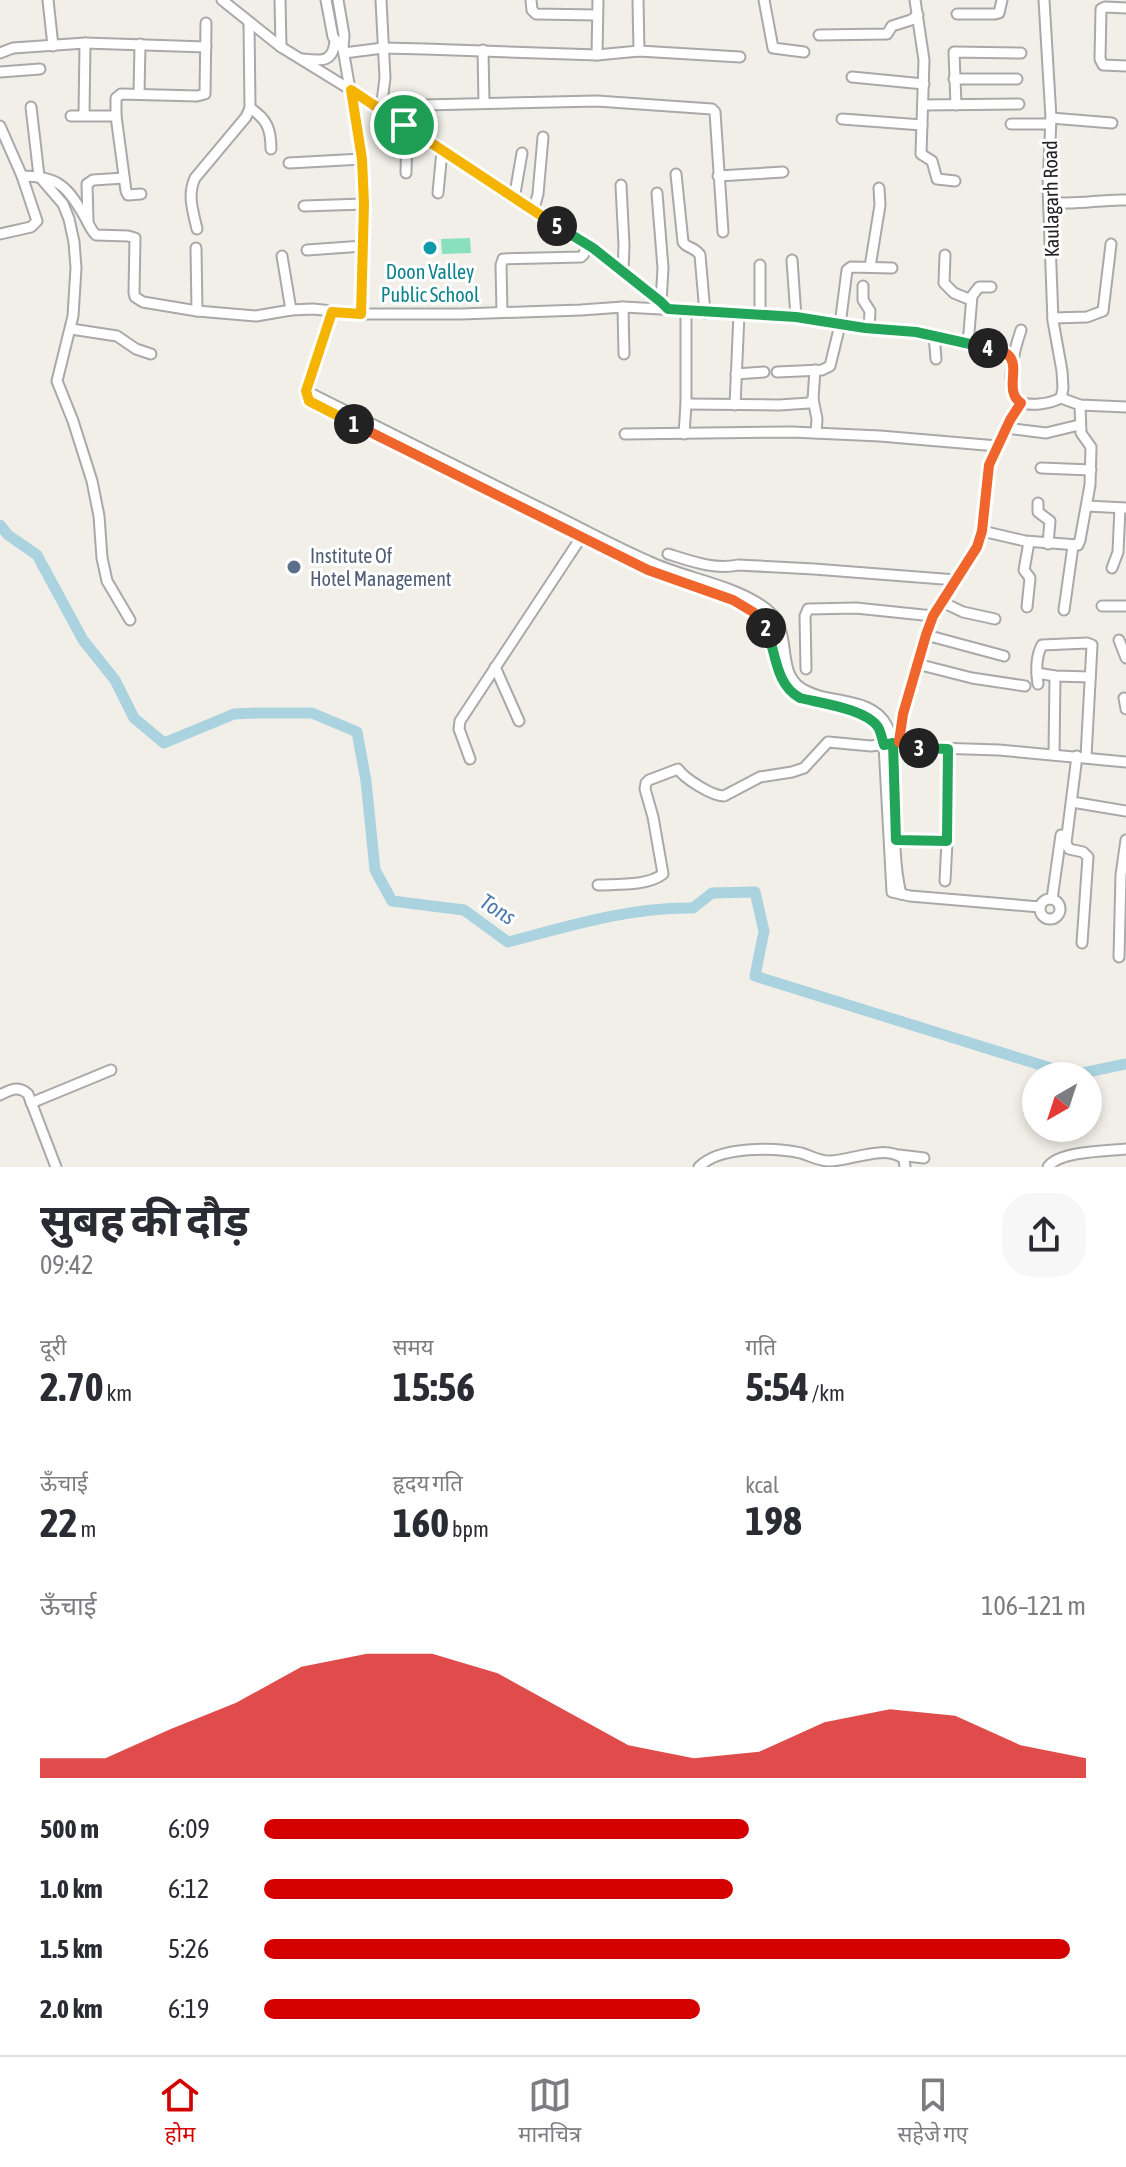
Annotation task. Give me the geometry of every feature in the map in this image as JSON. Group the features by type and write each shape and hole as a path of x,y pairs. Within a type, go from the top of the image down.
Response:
{"street":[{"path":"48,0 53,46"},
{"path":"222,0 281,47 587,244 664,306"},
{"path":"280,0 281,47"},
{"path":"299,59 321,60 329,57 334,49 326,0"},
{"path":"338,0 362,159 361,314"},
{"path":"381,0 385,78 381,110"},
{"path":"531,0 532,10 536,14 597,15"},
{"path":"597,55 598,0"},
{"path":"638,0 639,51"},
{"path":"764,0 773,48 804,52"},
{"path":"915,0 924,60 921,154 932,161 937,179 955,181"},
{"path":"957,14 999,13 1002,0"},
{"name":"Kaulagarh Road","path":"1044,0 1050,121 1053,318 1062,371 1061,398"},
{"path":"1126,8 1101,9 1100,59 1103,65 1126,66"},
{"path":"819,35 887,34 892,26 918,15"},
{"path":"141,194 126,194 116,116 117,96 205,94 206,23"},
{"path":"197,229 191,186 250,108 249,23"},
{"path":"335,41 344,51"},
{"path":"84,115 85,43"},
{"path":"0,53 13,48 85,43 206,47"},
{"path":"139,94 140,44"},
{"path":"344,51 383,48 597,55 639,51 740,57"},
{"path":"483,50 484,103"},
{"path":"956,105 954,52 1021,53"},
{"path":"0,72 40,69"},
{"path":"852,77 924,84"},
{"path":"954,79 1017,79"},
{"path":"406,173 406,126 421,106 597,101 712,109 715,112 723,232"},
{"path":"923,105 1019,104"},
{"path":"31,107 39,176 63,204 74,242 75,298 71,329 57,381 92,481 107,581 130,620"},
{"path":"250,108 269,126 271,149"},
{"path":"71,116 116,116"},
{"path":"842,119 922,125"},
{"path":"1011,124 1050,121 1112,123"},
{"path":"0,126 37,221 31,227 0,234"},
{"path":"533,212 538,194 543,137"},
{"path":"438,193 442,151"},
{"path":"514,199 522,153"},
{"path":"289,163 362,159"},
{"path":"718,176 783,172"},
{"path":"676,174 683,242 700,255 705,313"},
{"path":"22,176 50,178 62,186 70,193 96,235 135,238 134,293 138,300 197,311 256,316 313,309 361,314 664,306 705,313 796,317 869,329 902,330 1006,353 1012,360"},
{"path":"88,221 87,184 93,180 124,178"},
{"path":"621,185 623,272"},
{"path":"870,267 880,205 879,188"},
{"path":"657,193 664,306"},
{"path":"1049,202 1079,204 1093,200 1126,200"},
{"path":"304,206 364,204"},
{"path":"502,312 503,259 581,257 587,244"},
{"path":"1053,318 1087,317 1103,311 1111,244"},
{"path":"307,250 363,246"},
{"path":"196,248 197,311"},
{"path":"945,255 944,283 954,293 971,300"},
{"path":"282,256 291,310"},
{"path":"792,260 796,317"},
{"path":"760,265 760,315"},
{"path":"777,372 826,369 832,363 847,270 851,267 892,268"},
{"path":"863,286 863,300 870,311 869,329"},
{"path":"968,344 971,300 977,289 991,287"},
{"path":"623,307 624,354"},
{"path":"684,434 686,311"},
{"path":"332,312 307,396 584,534 760,604 773,613 779,623 787,669 793,681 804,690 864,706 877,713 887,725 892,743 901,894"},
{"path":"735,405 739,314"},
{"path":"71,329 117,336 136,349 151,354"},
{"path":"1021,330 1012,360 1015,399 1021,403 1046,403 1061,398 1080,405 1126,407"},
{"path":"934,335 936,359"},
{"path":"815,370 813,399 816,433"},
{"path":"736,374 764,372"},
{"path":"686,404 796,405 809,403 813,399"},
{"path":"1021,403 997,446 988,474 982,531 977,547 933,616 892,743 891,890 901,894 1040,907"},
{"path":"982,531 1029,542 1078,545 1091,470 1091,447 1079,425 1080,405"},
{"path":"1006,428 1046,433 1079,425"},
{"path":"625,434 766,431 997,446"},
{"path":"1041,468 1091,470"},
{"path":"1038,503 1038,512 1050,521 1048,544"},
{"path":"1087,506 1123,508 1118,552 1112,568"},
{"path":"470,759 459,729 460,721 584,534"},
{"path":"1027,607 1030,578 1024,570 1029,542"},
{"path":"1064,610 1073,546"},
{"path":"668,554 726,568 738,565 805,568 956,580"},
{"path":"942,602 963,612 995,619"},
{"path":"1102,606 1126,606"},
{"path":"806,669 805,616 811,607 933,616"},
{"path":"926,635 1004,656"},
{"path":"1119,640 1126,658"},
{"path":"1082,943 1088,857 1067,847 1082,757 1090,677 1093,647 1087,643 1042,645 1039,649 1037,678 1090,677"},
{"path":"917,664 972,678 1025,686"},
{"path":"495,667 519,721"},
{"path":"1054,755 1055,676"},
{"path":"1124,698 1126,709"},
{"path":"598,885 659,878 663,874 645,789 649,780 678,769 684,778 718,797 760,777 804,768 828,742 860,746 892,743 905,747 999,750 1126,762"},
{"path":"945,881 948,749"},
{"path":"1052,899 1070,769"},
{"path":"1076,800 1126,808"},
{"path":"896,840 947,841"},
{"path":"1119,957 1121,875 1126,840"},
{"path":"1052,899 1061,906 1057,917 1046,919 1040,913 1040,907 1044,901 1052,899"},
{"path":"31,1103 111,1070"},
{"path":"0,1095 14,1089 28,1094 56,1167"},
{"path":"1048,1167 1055,1159 1087,1152 1126,1149"},
{"path":"699,1167 717,1156 751,1150 790,1151 829,1164 861,1162 883,1152 924,1158"},
{"path":"899,1155 904,1159 905,1167"}],"green space":[{"path":"470,238 471,253 442,254 441,239"}],"waterway":[{"name":"Tons","path":"0,525 8,535 37,555 83,640 115,680 134,718 164,743 234,714 312,713 357,732 366,781 375,870 392,901 464,910 508,942 622,914 693,908 712,893 755,892 764,931 755,976 1073,1075 1126,1064"}],"place":[{"name":"Doon Valley Public School","path":"430,248"},
{"name":"Institute Of Hotel Management","path":"294,567"}],"route":[{"path":"351,90 404,125 533,212 593,248 668,309 796,317 865,328 902,330 997,350 1010,357 1013,393 1021,403 989,465 982,531 977,547 933,616 910,686 899,734 899,742 905,747 948,749 947,841 896,840 893,743 884,745 879,729 872,720 861,714 793,694 782,679 766,629 753,612 733,600 648,570 309,401 306,391 332,312 361,314 362,159 351,90"}]}
